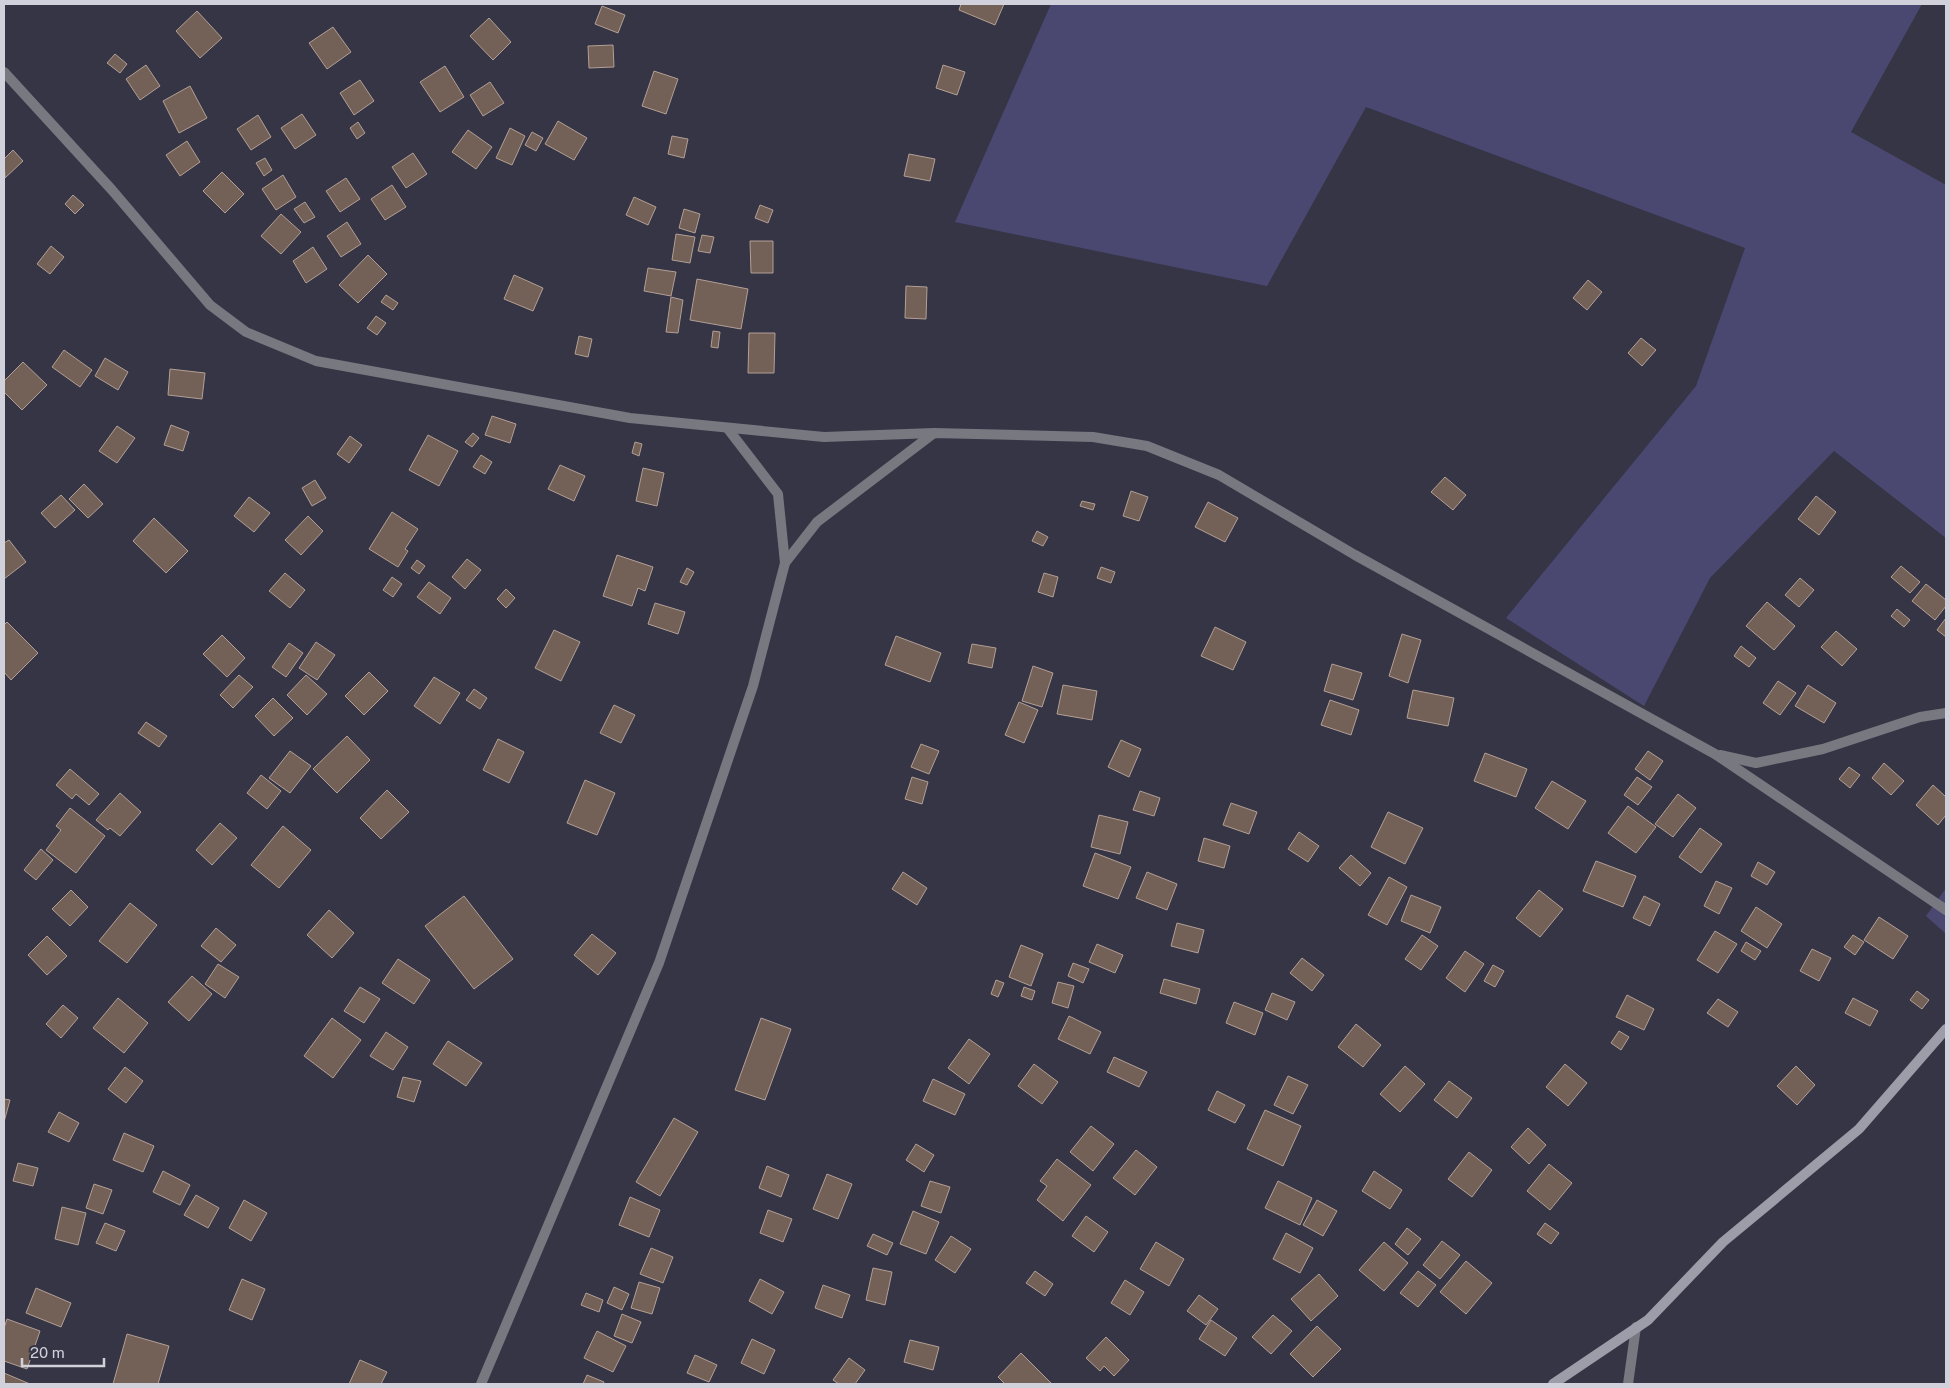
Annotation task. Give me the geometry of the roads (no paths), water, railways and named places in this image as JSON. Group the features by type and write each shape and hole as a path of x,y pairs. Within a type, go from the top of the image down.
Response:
{"main road":[{"path":"1553,1384 1648,1320 1723,1242 1859,1129 1946,1030"}],"street":[{"path":"4,72 112,190 210,305 246,332 316,361 630,418 824,437 934,433 1093,437 1146,446 1210,472 1355,555 1714,754 1946,910"},
{"path":"481,1384 659,963 753,686 785,563 778,494 728,429"},
{"path":"785,563 817,522 934,433"},
{"path":"1714,754 1756,763 1823,749 1920,717 1946,713"},
{"path":"1628,1384 1636,1327"}]}
